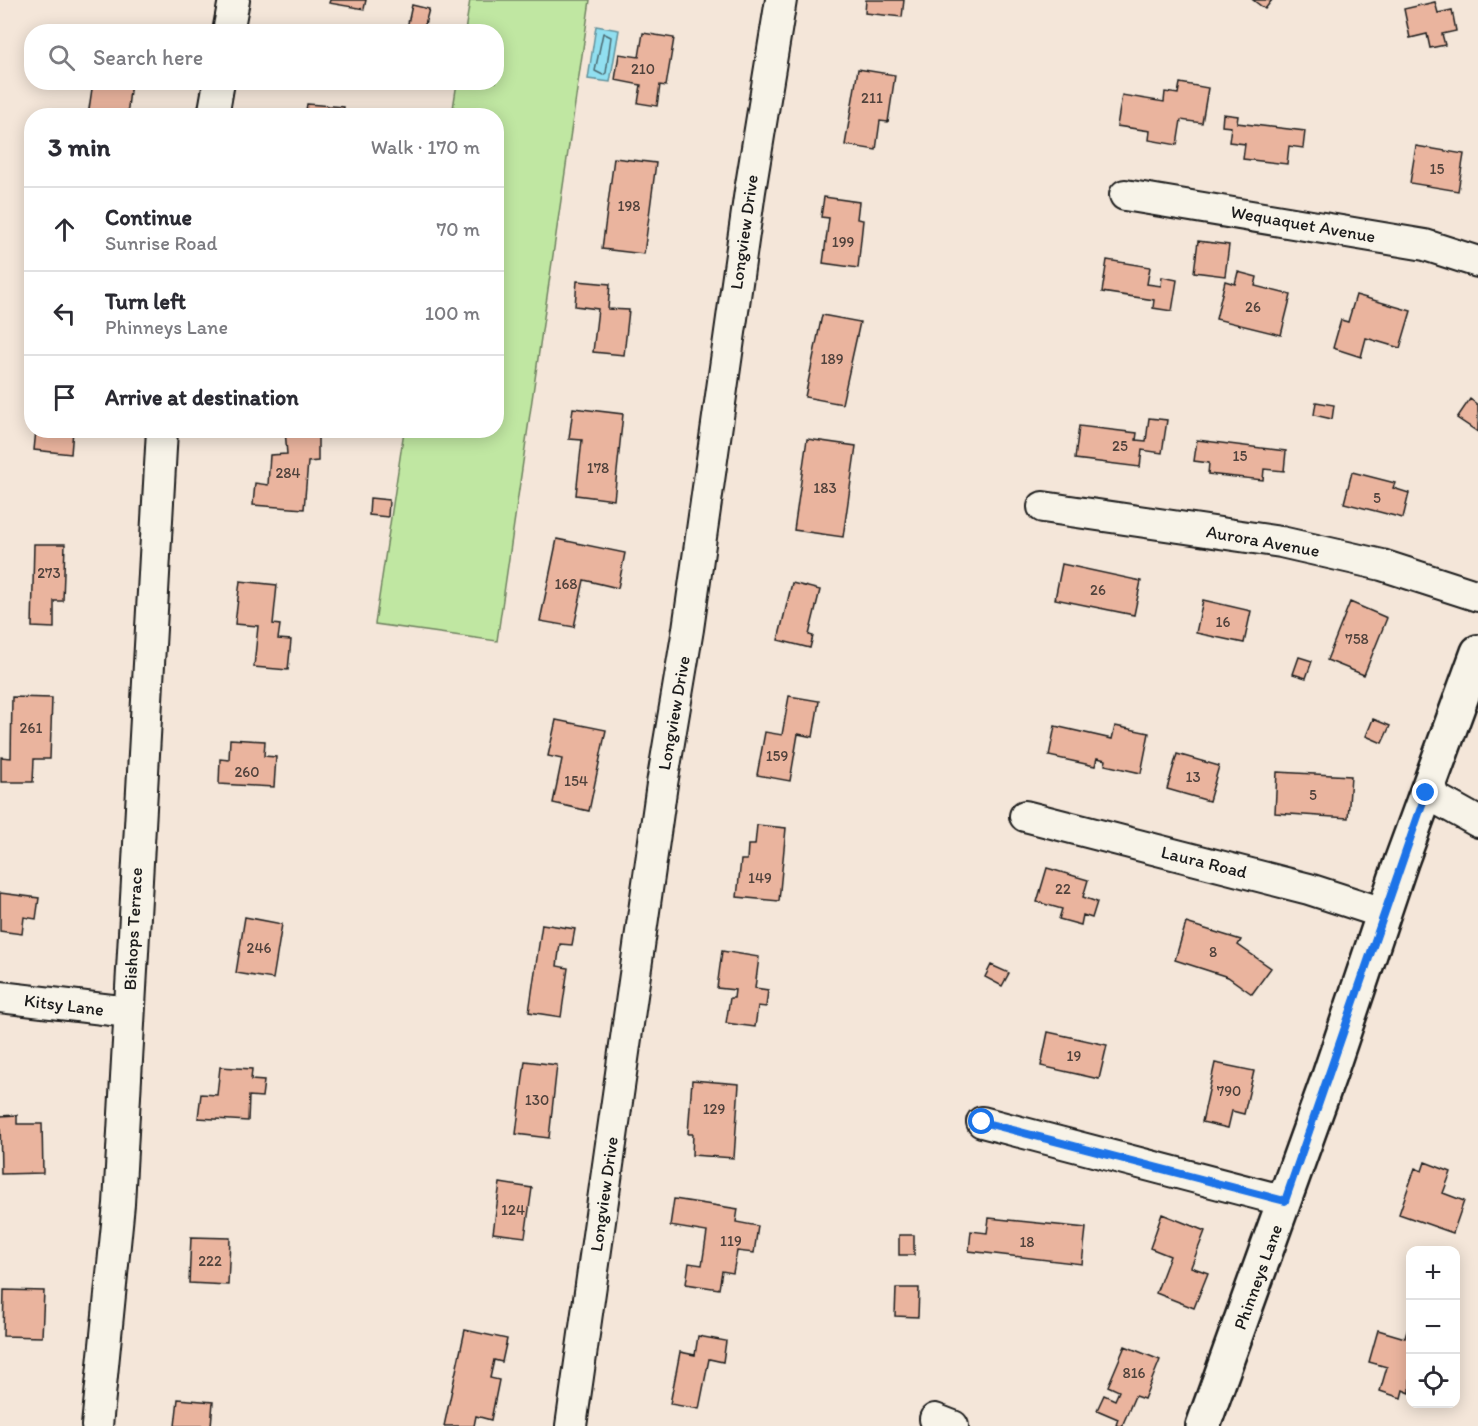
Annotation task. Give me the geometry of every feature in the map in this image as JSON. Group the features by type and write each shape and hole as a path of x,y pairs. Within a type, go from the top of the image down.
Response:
{"main road":[{"name":"Phinneys Lane","path":"1203,1426 1285,1201 1383,913 1478,652"}],"street":[{"path":"230,24 234,0"},
{"name":"Longview Drive","path":"571,1426 662,784 688,629 750,191 781,0"},
{"path":"214,108 218,90"},
{"name":"Wequaquet Avenue","path":"1125,195 1425,245 1478,262"},
{"name":"Bishops Terrace","path":"97,1426 119,1204 162,438"},
{"name":"Aurora Avenue","path":"1043,507 1281,542 1382,565 1478,596"},
{"path":"1426,793 1478,822"},
{"name":"Laura Road","path":"1025,816 1309,889 1383,913"},
{"name":"Kitsy Lane","path":"0,997 129,1012"},
{"path":"982,1122 1285,1201"}],"green space":[{"path":"470,0 590,0 497,641 375,624 403,438 504,438 504,108 453,108 456,90 504,90 504,24 466,24"}],"water":[{"path":"596,26 619,30 610,82 588,79"}],"building":[{"path":"330,0 366,0 364,9 329,3"},
{"path":"866,0 904,0 902,17 865,13"},
{"path":"1253,0 1272,0 1265,9"},
{"path":"1435,2 1438,13 1452,10 1456,31 1442,34 1445,45 1430,48 1427,34 1410,38 1404,9"},
{"path":"412,5 429,9 425,24 408,24"},
{"path":"643,33 674,38 666,86 660,85 657,106 638,103 641,85 615,80 619,54 639,57"},
{"path":"858,69 895,75 888,122 880,121 876,150 845,145"},
{"path":"1180,83 1208,88 1202,123 1181,120 1177,145 1149,140 1150,131 1117,126 1122,95 1164,102 1165,92 1178,94"},
{"path":"92,90 130,90 128,108 89,108"},
{"path":"307,104 344,107 344,108 306,108"},
{"path":"1223,114 1238,116 1237,123 1305,131 1303,148 1289,146 1287,164 1243,159 1245,144 1229,142 1231,127 1222,126"},
{"path":"1416,146 1464,154 1458,191 1410,183"},
{"path":"614,158 656,163 644,254 602,249"},
{"path":"824,197 859,202 857,219 863,220 858,268 823,263 829,218 821,217"},
{"path":"1198,241 1229,245 1225,276 1194,272"},
{"path":"1107,260 1150,267 1147,284 1161,286 1162,277 1177,280 1172,311 1153,308 1154,300 1102,292"},
{"path":"1238,272 1257,277 1255,286 1291,295 1281,335 1216,319 1225,281 1235,284"},
{"path":"577,281 610,284 608,309 629,310 624,355 593,352 598,309 575,306"},
{"path":"1356,295 1411,311 1400,348 1366,338 1361,357 1333,348 1341,320 1348,322"},
{"path":"822,315 860,322 842,404 805,397"},
{"path":"1470,399 1478,405 1478,432 1457,418"},
{"path":"1316,402 1334,405 1332,419 1314,415"},
{"path":"573,408 623,414 614,500 576,495 582,440 569,439"},
{"path":"1149,418 1167,420 1162,453 1142,450 1140,467 1075,459 1079,426 1137,433 1136,440 1146,441"},
{"path":"35,438 72,438 71,454 34,450"},
{"path":"286,438 318,438 318,461 308,462 304,509 253,505 255,483 268,485 270,455 287,454"},
{"path":"807,439 856,446 843,537 794,530"},
{"path":"1197,440 1286,451 1284,471 1264,469 1263,480 1208,474 1209,463 1194,461"},
{"path":"1352,472 1395,483 1393,488 1409,493 1403,518 1344,503"},
{"path":"370,498 389,500 388,517 369,515"},
{"path":"557,539 625,553 618,588 584,580 574,627 540,621"},
{"path":"34,544 65,544 63,601 54,601 54,628 32,627"},
{"path":"1062,564 1141,581 1134,615 1055,599"},
{"path":"240,581 277,585 273,624 280,625 278,639 291,640 288,670 254,667 258,626 235,624"},
{"path":"792,583 820,590 809,635 813,636 810,648 778,640"},
{"path":"1203,600 1251,611 1244,643 1196,633"},
{"path":"1350,602 1387,618 1364,675 1327,660"},
{"path":"1299,657 1312,661 1306,678 1293,674"},
{"path":"789,696 819,701 813,737 798,734 790,781 757,775 765,732 782,735"},
{"path":"12,697 52,698 50,759 34,759 33,782 1,782 1,757 11,758"},
{"path":"1373,719 1390,726 1382,743 1366,736"},
{"path":"556,720 606,730 589,811 553,803 562,759 548,756"},
{"path":"1055,726 1112,739 1115,726 1149,733 1141,773 1105,765 1106,760 1097,758 1095,766 1049,756"},
{"path":"230,739 265,741 264,756 276,757 274,787 219,784 220,759 229,760"},
{"path":"1177,754 1219,766 1209,801 1167,789"},
{"path":"1277,772 1351,776 1348,818 1275,813"},
{"path":"757,825 786,828 779,901 737,897 741,860 747,860 748,845 755,845"},
{"path":"1047,868 1088,880 1083,897 1097,902 1092,918 1083,915 1081,925 1059,919 1062,909 1037,902"},
{"path":"0,893 39,898 36,919 24,917 22,934 0,931"},
{"path":"245,917 282,924 273,979 236,973"},
{"path":"1186,923 1241,940 1238,945 1271,968 1252,994 1228,977 1175,960"},
{"path":"542,924 575,929 572,945 560,944 557,966 568,968 561,1017 529,1012"},
{"path":"722,951 759,957 755,988 768,990 766,1007 758,1006 755,1027 726,1023 730,998 734,998 735,990 717,988"},
{"path":"991,965 1009,973 1002,986 985,977"},
{"path":"1048,1032 1107,1045 1099,1079 1041,1066"},
{"path":"525,1061 557,1065 549,1138 516,1134"},
{"path":"1215,1063 1254,1071 1244,1114 1232,1111 1228,1128 1202,1122"},
{"path":"220,1067 252,1069 251,1080 264,1081 262,1097 249,1096 248,1121 198,1118 201,1094 217,1095"},
{"path":"692,1080 739,1084 734,1158 692,1155 693,1134 688,1134"},
{"path":"17,1115 17,1124 42,1124 43,1173 1,1174 0,1116"},
{"path":"1425,1162 1451,1172 1443,1193 1464,1201 1453,1233 1399,1214 1415,1168 1422,1171"},
{"path":"500,1183 532,1188 525,1237 493,1233"},
{"path":"674,1199 738,1209 736,1222 758,1226 754,1253 737,1251 733,1273 722,1271 719,1289 686,1284 689,1263 702,1265 707,1232 670,1226"},
{"path":"1162,1214 1205,1231 1191,1267 1208,1273 1194,1308 1156,1293 1170,1256 1150,1248"},
{"path":"989,1218 1086,1228 1082,1264 969,1251 971,1231 987,1233"},
{"path":"899,1235 914,1235 914,1255 899,1255"},
{"path":"191,1237 230,1238 228,1285 189,1283"},
{"path":"896,1288 919,1288 918,1317 895,1316"},
{"path":"4,1290 44,1291 42,1337 3,1336"},
{"path":"465,1330 507,1339 502,1362 494,1360 490,1378 499,1380 491,1420 476,1416 474,1426 444,1426"},
{"path":"1378,1330 1405,1338 1406,1335 1406,1391 1403,1390 1401,1398 1380,1391 1387,1367 1369,1362"},
{"path":"698,1336 726,1341 723,1362 709,1359 699,1409 670,1404 680,1352 695,1355"},
{"path":"1125,1346 1160,1360 1144,1399 1135,1396 1122,1426 1119,1426 1116,1425 1118,1419 1097,1410 1104,1395 1115,1400 1119,1391 1108,1386"},
{"path":"178,1399 213,1402 211,1426 175,1426"}],"route":[{"path":"982,1122 1285,1201 1329,1076 1367,957 1426,793"}]}
